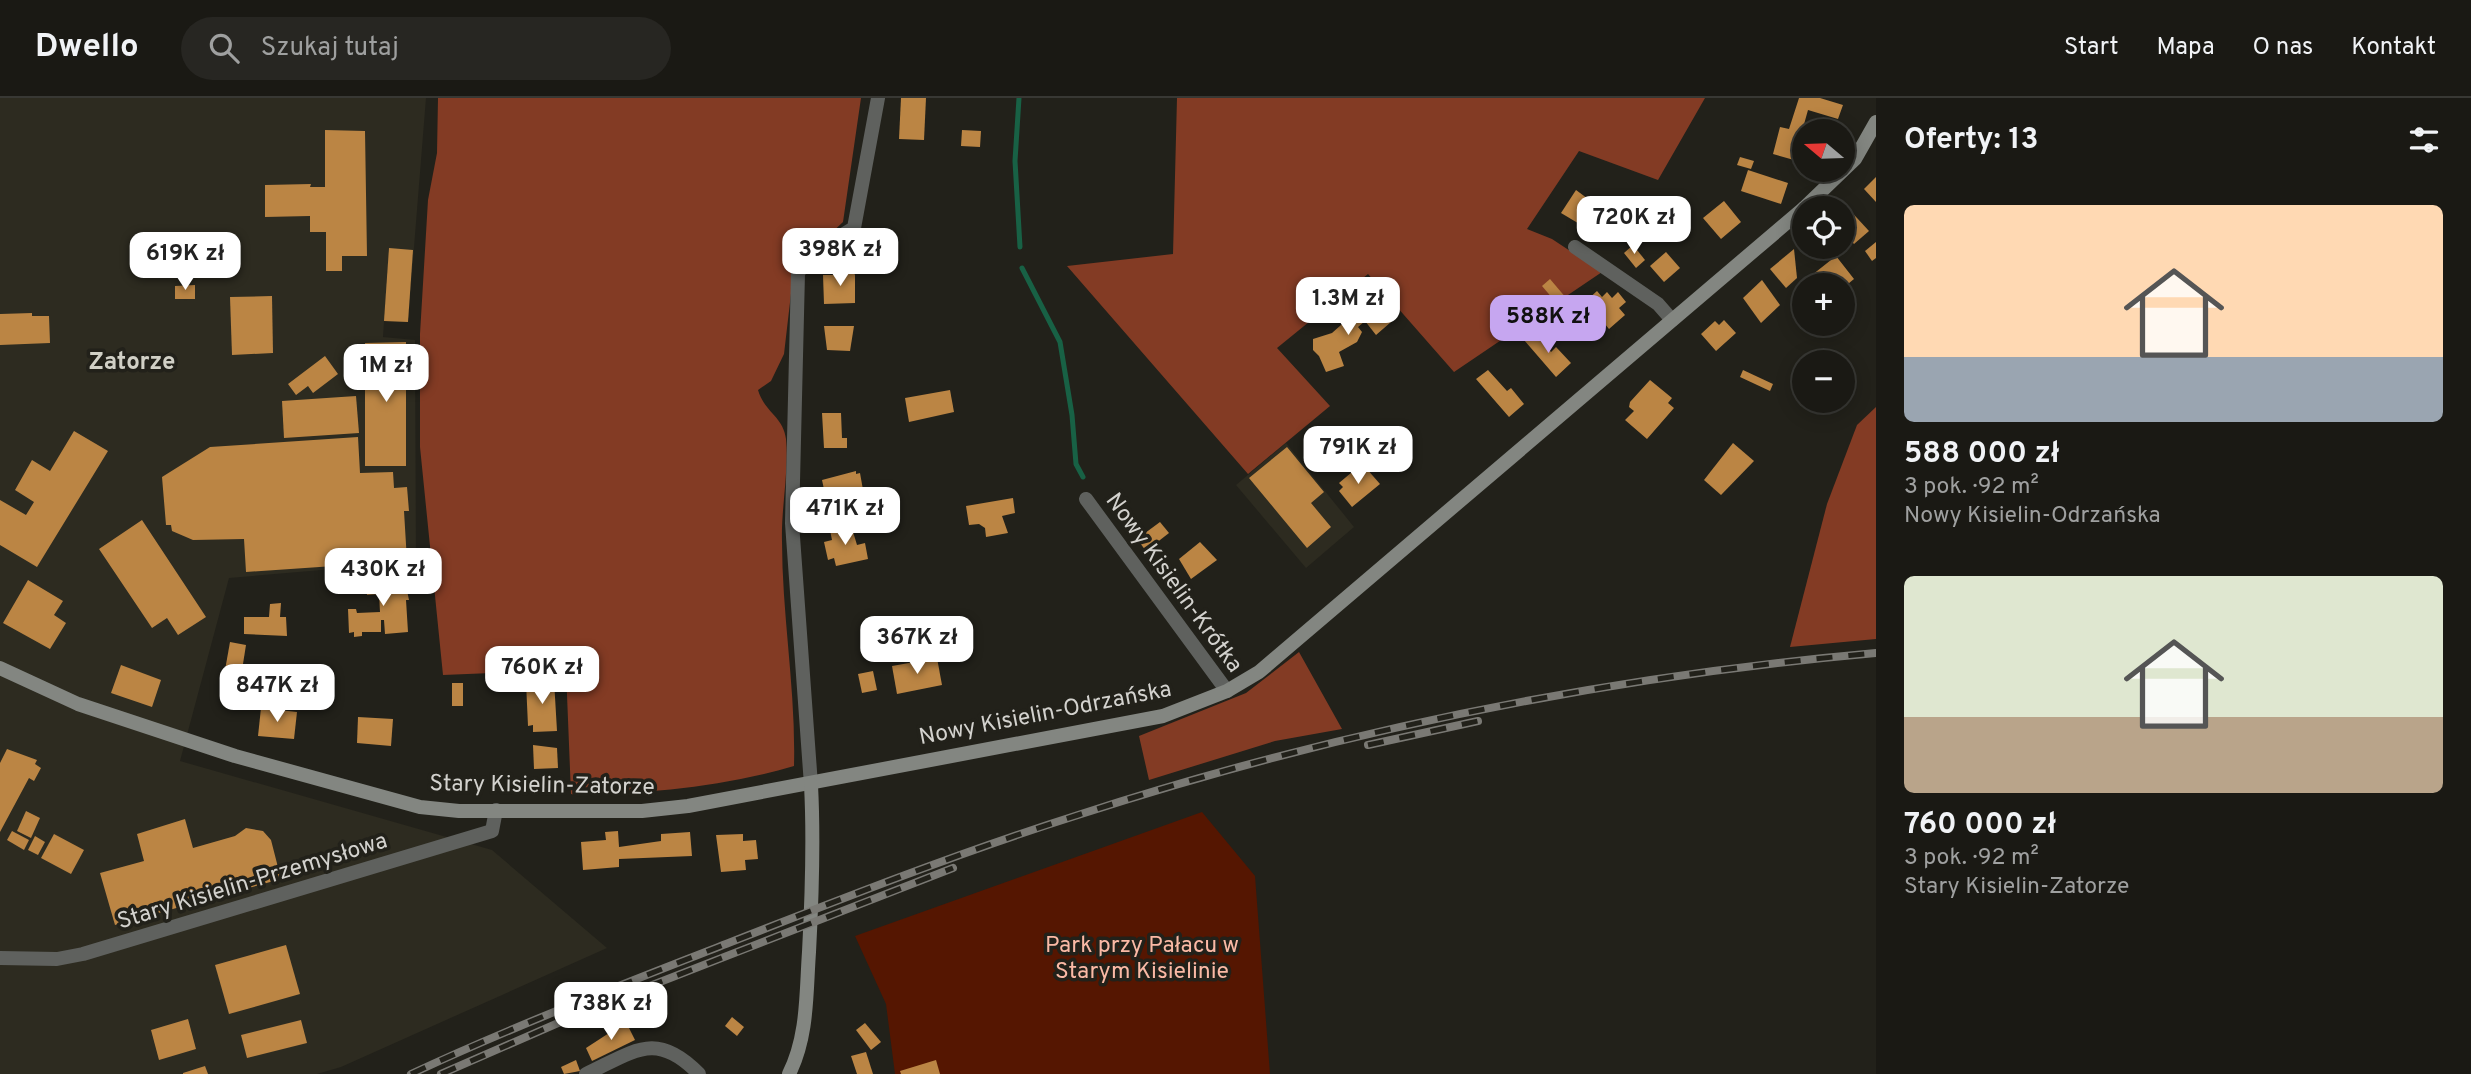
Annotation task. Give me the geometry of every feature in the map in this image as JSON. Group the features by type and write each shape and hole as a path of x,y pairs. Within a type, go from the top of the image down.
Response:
{"street":[{"path":"789,1074 799,1051 805,1026 815,846 792,523 797,272 811,254 855,228 878,98"},
{"name":"Nowy Kisielin-Odrzańska","path":"1816,196 1855,159 1876,122"},
{"name":"Nowy Kisielin-Odrzańska","path":"811,785 873,769 1163,716 1227,691 1293,644 1792,218"},
{"path":"1575,247 1658,304 1672,320"},
{"name":"Nowy Kisielin-Krótka","path":"1086,499 1227,691"},
{"name":"Stary Kisielin-Zatorze","path":"0,668 78,704 286,770 420,807 452,810 642,811 811,785"},
{"name":"Stary Kisielin-Przemysłowa","path":"0,958 75,956 315,886 492,831 496,810"},
{"path":"586,1074 645,1049 663,1048 681,1055 699,1074"}],"shaded area":[{"path":"0,98 426,98 408,322 384,321 383,337 415,340 416,562 229,578 180,761 492,850 607,948 341,1067 317,1074 0,1074"},
{"path":"438,98 861,98 843,222 794,268 784,354 771,381 758,390 781,425 786,439 782,529 794,766 686,788 631,793 571,794 566,670 443,675 420,447 420,334 428,200 437,153"},
{"path":"1177,98 1705,98 1658,180 1579,151 1527,229 1552,239 1602,272 1454,372 1368,274 1277,348 1330,406 1248,474 1067,266 1173,254"},
{"path":"1876,407 1876,639 1790,647 1827,504 1857,425"},
{"path":"1286,443 1354,527 1306,568 1236,485"},
{"path":"1299,652 1342,729 1275,741 1149,780 1139,736 1246,693"}],"green space":[{"name":"Park przy Pałacu w Starym Kisielinie","path":"1202,812 1255,876 1270,1074 895,1074 886,1004 855,936"}],"building":[{"path":"901,98 926,98 924,140 899,139"},
{"path":"1799,98 1820,98 1843,105 1838,119 1808,110 1805,119 1792,119"},
{"path":"1792,120 1792,159 1773,154 1780,127 1789,129"},
{"path":"325,130 365,131 367,256 342,256 342,271 326,271 326,232 310,232 310,216 265,217 265,185 311,184 310,187 325,187"},
{"path":"962,130 981,131 980,147 961,146"},
{"path":"1740,157 1754,161 1751,169 1737,165"},
{"path":"1748,170 1788,183 1781,204 1741,191"},
{"path":"1876,177 1876,202 1864,189"},
{"path":"1576,190 1611,216 1598,235 1561,213"},
{"path":"1724,201 1741,222 1721,239 1703,218"},
{"path":"1855,216 1869,231 1855,243"},
{"path":"1876,242 1876,258 1872,261 1865,251"},
{"path":"1633,245 1645,260 1636,268 1624,253"},
{"path":"389,248 413,250 408,322 384,321"},
{"path":"1792,251 1796,273 1792,273 1792,283 1786,288 1770,269"},
{"path":"1666,252 1680,268 1664,282 1650,266"},
{"path":"1832,259 1838,259 1849,273 1815,273"},
{"path":"838,271 853,271 855,303 824,304 823,275 839,275"},
{"path":"1550,279 1567,299 1559,306 1542,286"},
{"path":"1762,280 1780,305 1761,323 1743,298"},
{"path":"195,285 195,299 175,299 175,286"},
{"path":"1597,291 1602,297 1607,292 1612,298 1618,292 1626,302 1619,308 1625,315 1609,329 1586,301"},
{"path":"272,296 273,353 232,355 230,297"},
{"path":"1373,301 1391,322 1376,335 1365,321 1358,327 1362,332 1357,342 1339,352 1344,366 1326,372 1319,356 1313,350 1313,339 1332,333 1350,317 1354,322"},
{"path":"32,313 32,316 49,316 50,343 0,345 0,314"},
{"path":"1724,320 1736,333 1716,351 1701,334 1715,321 1719,325"},
{"path":"824,326 854,326 850,351 827,350"},
{"path":"1534,331 1551,352 1556,347 1571,363 1556,377 1524,340"},
{"path":"406,342 406,466 365,466 365,343"},
{"path":"325,356 338,374 313,393 308,386 296,395 288,384"},
{"path":"1488,370 1507,391 1511,388 1524,404 1509,417 1476,379"},
{"path":"1743,370 1773,384 1770,391 1740,377"},
{"path":"1650,380 1672,398 1668,403 1674,408 1647,439 1625,420 1634,411 1629,407 1630,402"},
{"path":"950,390 954,412 909,422 905,398"},
{"path":"356,396 359,433 284,438 282,401"},
{"path":"822,413 841,413 842,438 847,438 847,448 824,448"},
{"path":"74,431 108,451 37,567 0,545 0,500 26,515 34,502 15,490 32,460 50,471"},
{"path":"358,437 360,473 393,472 394,488 407,487 409,511 404,511 407,561 246,572 244,539 193,540 172,531 171,525 166,525 162,477 210,447"},
{"path":"1733,443 1754,461 1721,495 1704,480"},
{"path":"1287,447 1324,492 1311,503 1331,527 1307,548 1249,478"},
{"path":"1358,467 1362,471 1366,468 1380,484 1352,507 1339,491 1343,487 1339,483"},
{"path":"856,471 856,474 860,473 865,501 828,508 822,480"},
{"path":"1013,498 1015,513 1002,516 1008,533 986,537 985,528 979,524 969,525 966,506"},
{"path":"142,520 206,617 178,635 167,618 152,628 99,549"},
{"path":"1160,522 1169,533 1146,551 1137,539"},
{"path":"851,525 857,545 865,543 868,559 836,566 834,558 828,560 824,542 832,540 830,530"},
{"path":"1200,542 1217,560 1191,579 1179,559"},
{"path":"404,576 409,600 406,600 408,632 385,634 384,620 381,620 381,632 362,632 362,636 354,637 354,632 349,633 348,609 356,609 357,613 380,612 379,594 367,595 366,580"},
{"path":"28,580 63,601 54,615 66,623 50,649 3,623"},
{"path":"281,603 280,617 286,617 287,636 244,634 244,617 269,617 270,604"},
{"path":"230,642 246,645 239,689 222,687"},
{"path":"937,658 942,685 897,694 892,666"},
{"path":"121,665 161,680 152,707 111,693"},
{"path":"873,671 877,690 862,693 858,674"},
{"path":"554,680 557,731 533,732 533,725 528,726 526,682"},
{"path":"452,683 463,683 463,706 452,706"},
{"path":"261,708 297,712 294,739 258,736"},
{"path":"358,717 393,719 391,746 357,743"},
{"path":"533,745 557,748 558,768 534,769"},
{"path":"7,749 37,760 35,764 41,768 34,781 29,778 0,832 0,763"},
{"path":"26,811 40,818 31,838 17,831"},
{"path":"185,819 193,848 235,836 246,828 263,831 271,840 281,879 115,925 100,873 144,861 137,834"},
{"path":"12,831 29,840 24,850 7,840"},
{"path":"618,831 619,847 661,841 661,834 690,832 692,856 619,859 619,867 583,870 581,842 606,840 605,832"},
{"path":"54,834 84,850 71,874 41,858"},
{"path":"743,834 743,841 756,840 758,859 745,860 746,870 721,872 716,835"},
{"path":"35,836 45,842 38,855 28,850"},
{"path":"286,945 300,994 229,1014 215,965"},
{"path":"732,1017 744,1027 737,1036 725,1026"},
{"path":"188,1019 196,1049 159,1060 151,1030"},
{"path":"301,1020 307,1043 247,1058 241,1035"},
{"path":"626,1022 635,1040 592,1061 586,1048"},
{"path":"865,1023 881,1042 871,1050 856,1030"},
{"path":"866,1052 873,1074 857,1074 851,1056"},
{"path":"576,1060 580,1071 564,1074 561,1067"},
{"path":"936,1060 940,1074 901,1074 900,1071"},
{"path":"205,1066 208,1074 183,1074 183,1073"}],"waterway":[{"path":"1019,98 1015,161 1020,247"},
{"path":"1022,268 1060,342 1072,415 1076,464 1083,477"}],"railway":[{"path":"411,1074 570,1005 860,892 1034,829 1176,785 1373,733 1472,712 1673,677 1876,653"},
{"path":"1368,745 1478,721"},
{"path":"441,1074 588,1010 953,868"}],"district":[{"name":"Zatorze","path":"132,361"}]}
